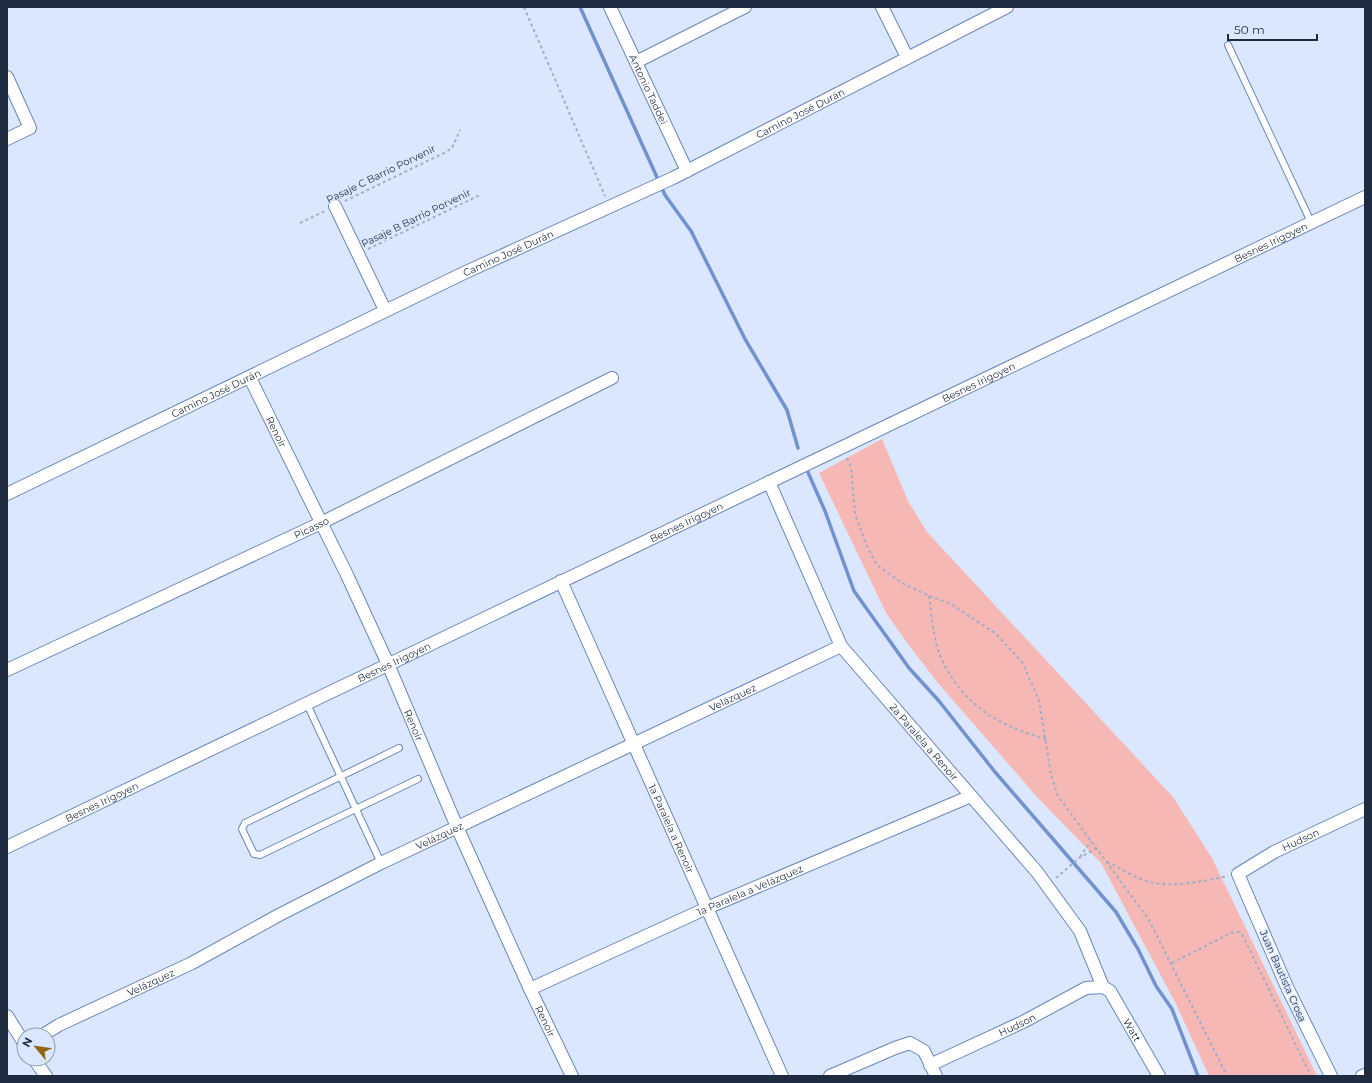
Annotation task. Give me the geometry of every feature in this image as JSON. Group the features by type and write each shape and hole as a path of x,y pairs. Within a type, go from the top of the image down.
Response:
{"street":[{"name":"Antonio Taddei","path":"610,7 687,171"},
{"path":"636,62 745,7"},
{"path":"882,7 907,58"},
{"name":"Camino José Durán","path":"7,494 250,378 385,310 687,171 1008,7"},
{"path":"7,77 30,128 7,139"},
{"name":"Besnes Irigoyen","path":"7,847 1365,197"},
{"path":"335,206 385,310"},
{"name":"Renoir","path":"250,378 388,664 457,827 530,989 572,1076"},
{"name":"Picasso","path":"7,670 321,523 612,378"},
{"name":"2a Paralela a Renoir","path":"769,482 841,646 1037,872 1080,931 1103,986"},
{"name":"1a Paralela a Renoir","path":"561,581 782,1076"},
{"name":"Velázquez","path":"56,1028 192,963 279,915 381,863 841,646"},
{"name":"1a Paralela a Velázquez","path":"530,989 707,908 971,796"},
{"name":"Hudson","path":"1238,874 1274,852 1365,809"},
{"name":"Juan Bautista Crosa","path":"1238,874 1287,987 1331,1076"},
{"name":"Hudson","path":"930,1065 1023,1022 1086,988 1103,986"},
{"name":"Watt","path":"1103,986 1110,991 1120,1006 1159,1076"},
{"path":"7,1016 16,1030"},
{"path":"830,1076 894,1048 910,1043 924,1051 936,1076"},
{"path":"40,1067 46,1076"}],"lane":[{"path":"1228,45 1312,222"},
{"path":"307,704 381,863"},
{"path":"399,748 245,823 242,829 254,854 260,855 418,780"}],"path":[{"path":"524,7 610,207"},
{"name":"Pasaje C Barrio Porvenir","path":"300,223 446,152 452,148 460,130"},
{"name":"Pasaje B Barrio Porvenir","path":"358,254 480,195"},
{"path":"840,448 851,467 855,514 866,544 878,565 902,583 949,603 995,633 1022,662 1039,700 1051,775 1058,796 1149,920 1172,963 1227,1076"},
{"path":"930,596 933,625 942,659 958,686 975,706 995,720 1026,733 1046,739"},
{"path":"1062,873 1079,858 1092,841"},
{"path":"1079,858 1097,848"},
{"path":"1106,861 1150,882 1172,883 1206,881 1238,874"},
{"path":"1172,963 1231,933 1239,932 1244,936 1311,1076"}],"shaded area":[{"path":"882,439 908,501 927,532 1173,797 1212,858 1317,1076 1209,1076 1176,1004 1101,863 1037,797 938,683 886,613 819,473"}],"waterway":[{"path":"580,7 665,195 691,231 745,339 787,410 798,448"},
{"path":"807,470 825,511 854,591 909,668 939,701 995,772 1116,912 1138,949 1156,986 1172,1009 1198,1076"}]}
